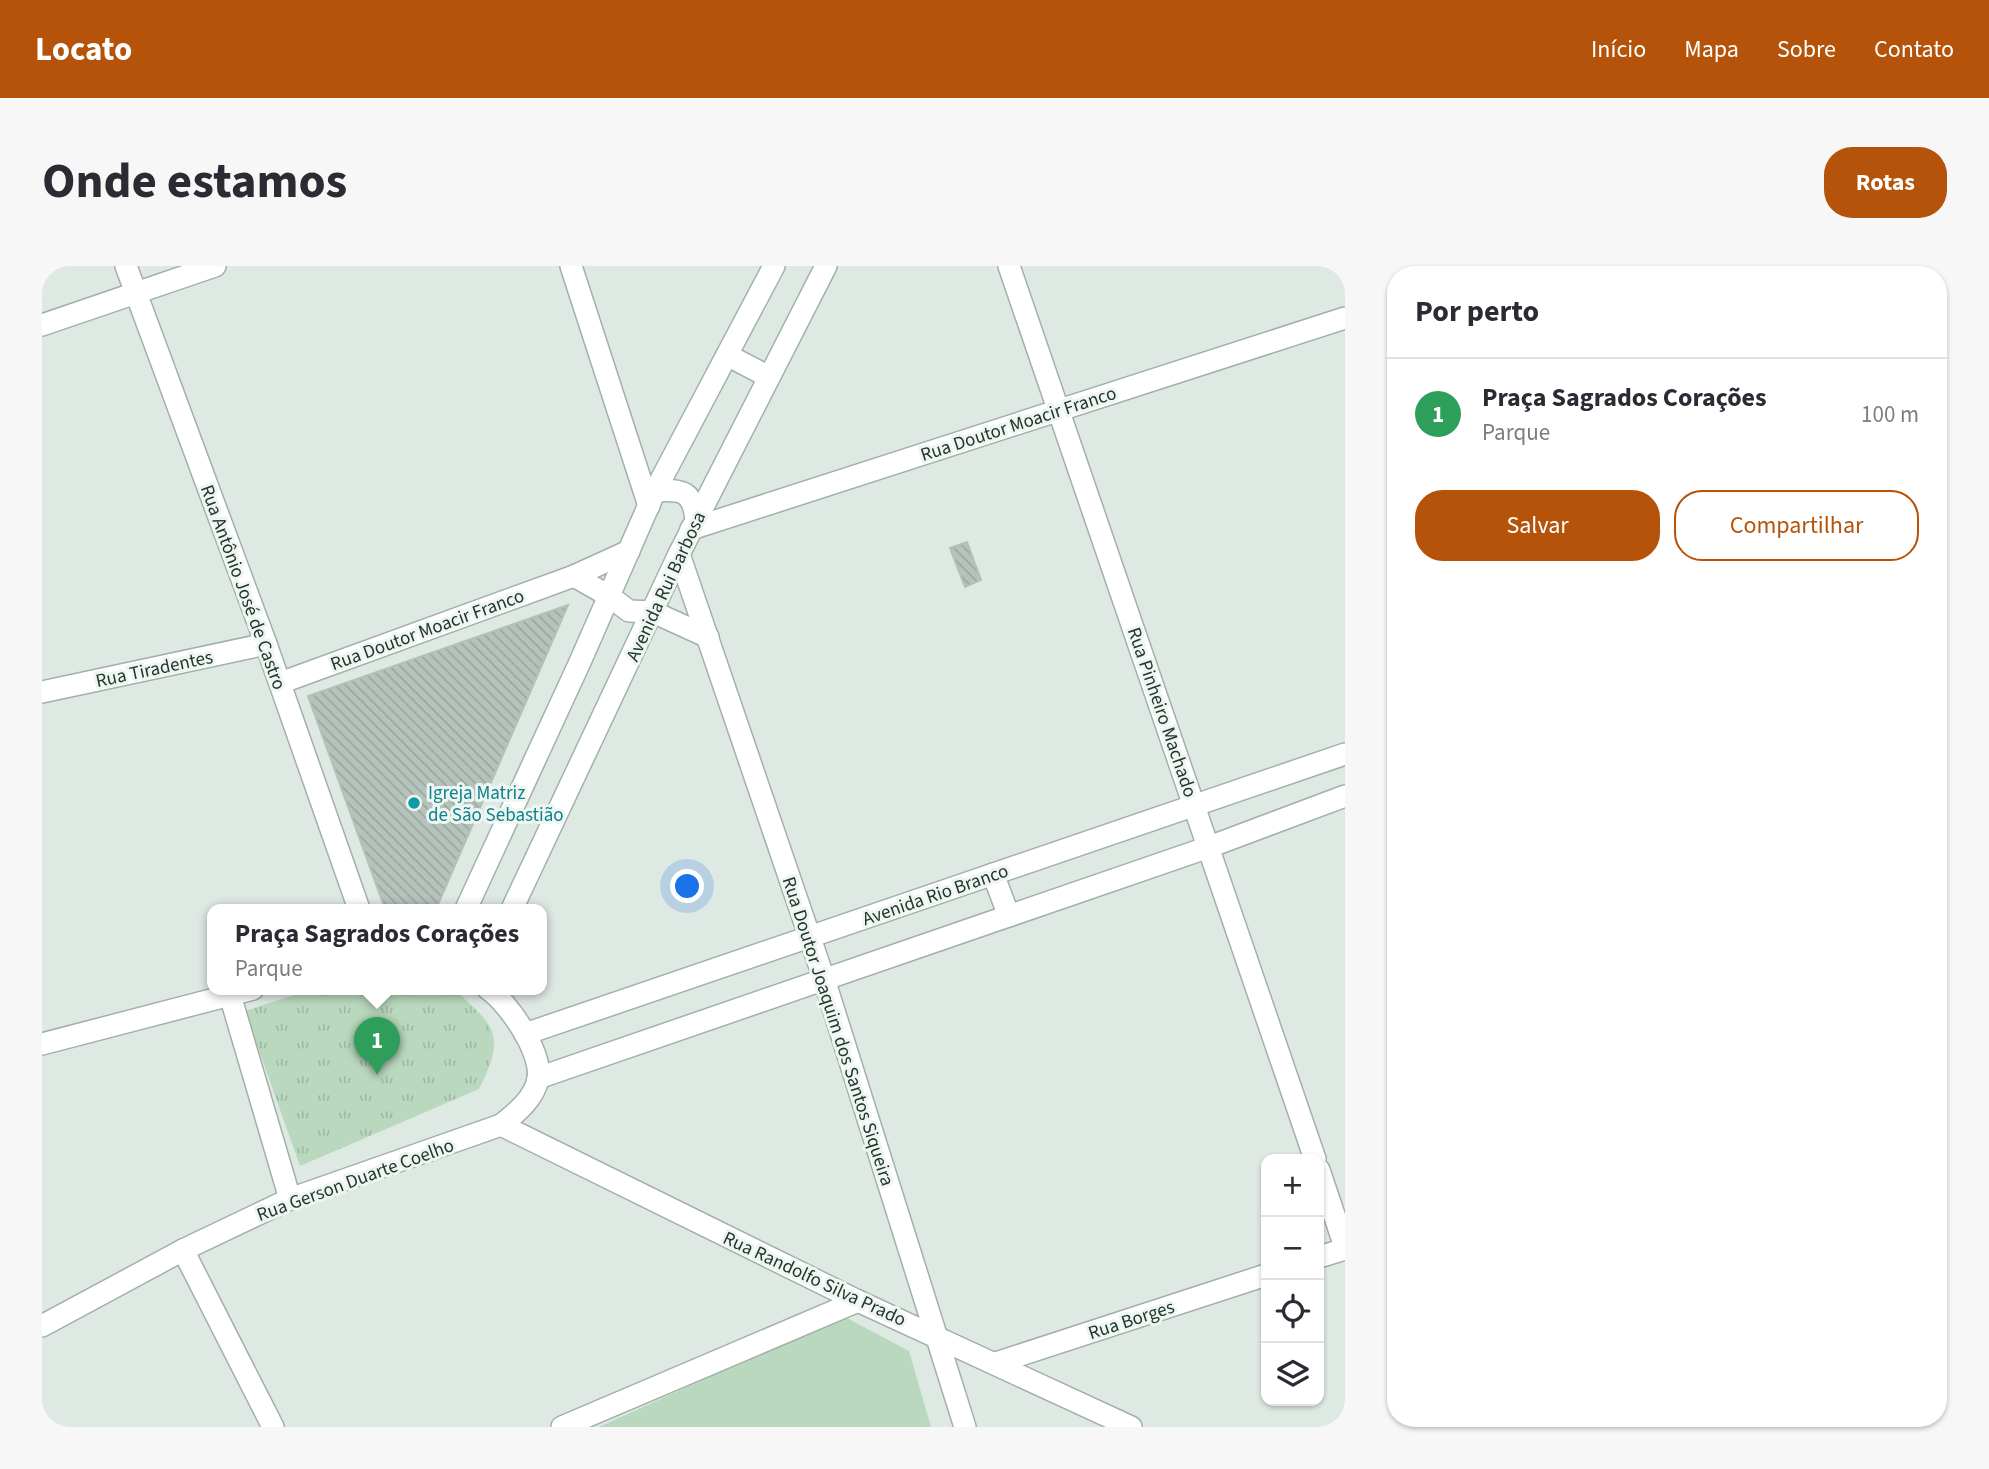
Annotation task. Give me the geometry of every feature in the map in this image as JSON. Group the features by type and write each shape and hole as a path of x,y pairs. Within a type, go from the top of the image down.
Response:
{"street":[{"name":"Rua Antônio José de Castro","path":"126,266 280,683 357,904"},
{"path":"42,325 215,266"},
{"path":"571,266 652,499"},
{"path":"468,904 652,499 774,266"},
{"name":"Avenida Rui Barbosa","path":"514,904 693,525 826,266"},
{"name":"Rua Pinheiro Machado","path":"1009,266 1313,1154"},
{"name":"Rua Doutor Moacir Franco","path":"693,525 1345,318"},
{"path":"727,355 769,377"},
{"path":"652,499 673,490 690,497 695,508 693,525"},
{"name":"Rua Doutor Moacir Franco","path":"280,683 574,576 629,551"},
{"name":"Rua Doutor Joaquim dos Santos Siqueira","path":"679,554 810,936 965,1427"},
{"path":"574,576 629,611 653,612 708,637"},
{"name":"Rua Tiradentes","path":"42,692 265,644"},
{"name":"Avenida Rio Branco","path":"525,1034 1345,754"},
{"path":"496,995 513,1014 525,1034 534,1055 538,1078 1209,847 1345,796"},
{"path":"993,874 1009,916"},
{"path":"42,1044 230,995 290,1199"},
{"name":"Rua Gerson Duarte Coelho","path":"42,1326 183,1250 290,1199 501,1125 524,1107 538,1078"},
{"name":"Rua Randolfo Silva Prado","path":"501,1125 858,1301 1131,1427"},
{"path":"1324,1185 1345,1248 1324,1255"},
{"path":"183,1250 273,1427"},
{"name":"Rua Borges","path":"996,1363 1261,1277"},
{"path":"562,1427 858,1301"}],"green space":[{"path":"294,995 460,995 487,1023 494,1043 492,1056 479,1089 300,1166 245,1011"},
{"path":"843,1316 909,1351 931,1427 599,1427"}],"building":[{"path":"967,542 981,580 965,587 950,548"},
{"name":"Igreja Matriz de São Sebastião","path":"568,605 438,904 383,904 308,696"}],"place":[{"name":"Igreja Matriz de São Sebastião","path":"414,803"},
{"name":"Praça Sagrados Corações","path":"377,1075"}]}
